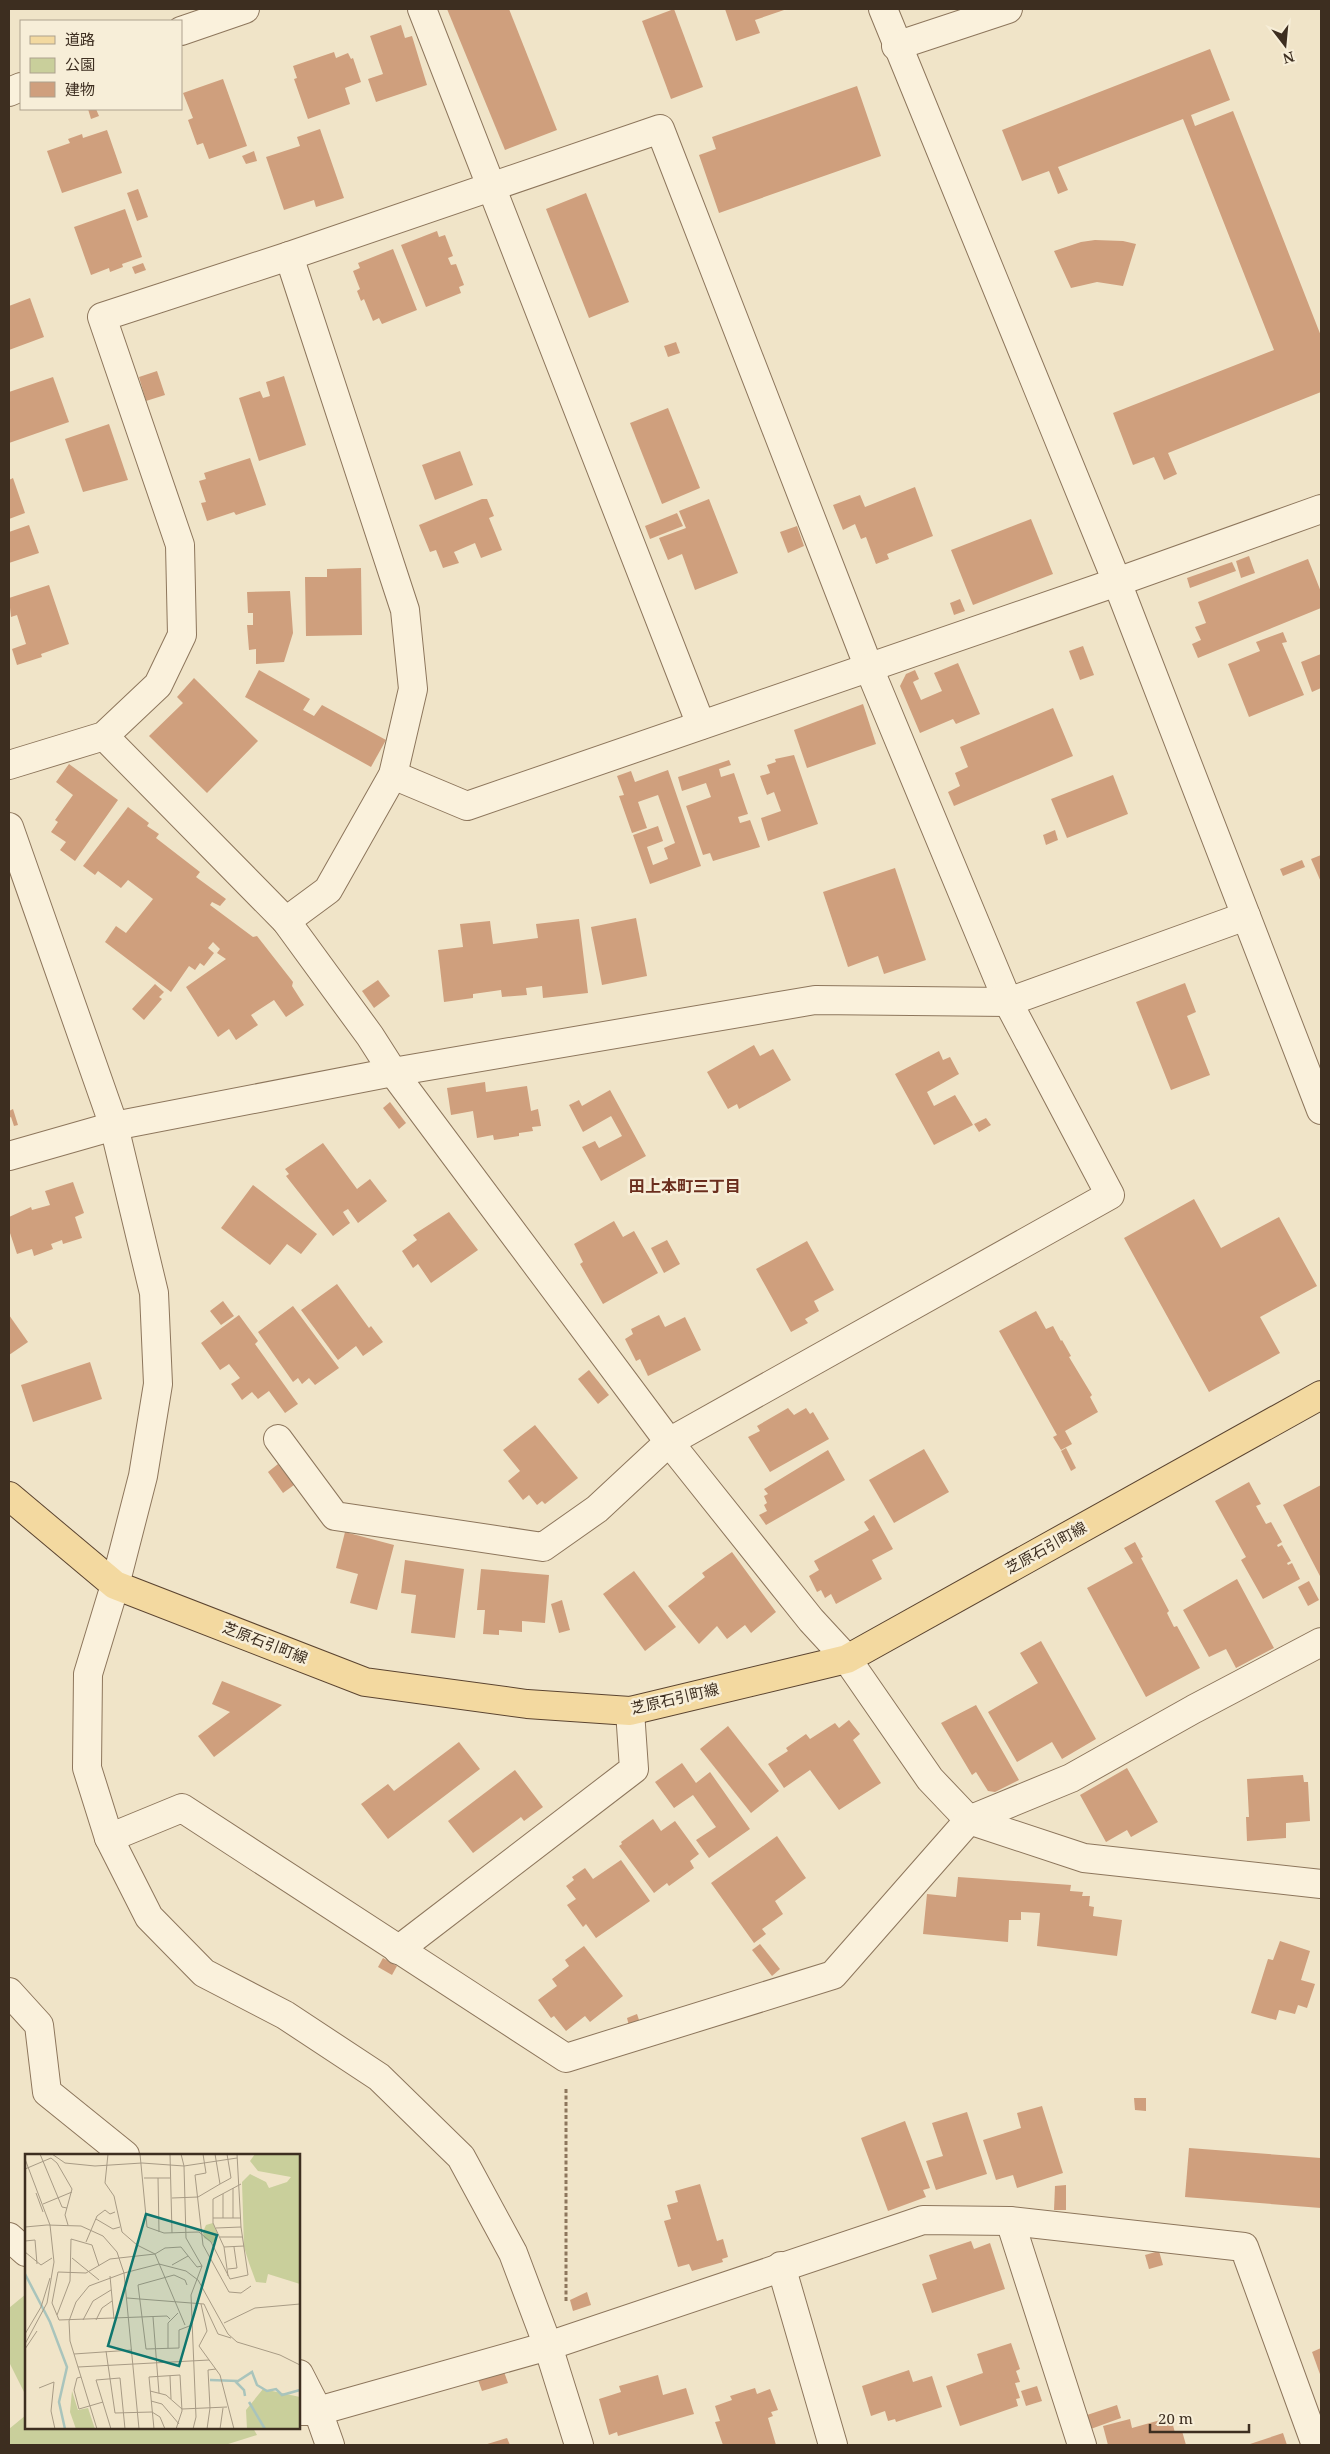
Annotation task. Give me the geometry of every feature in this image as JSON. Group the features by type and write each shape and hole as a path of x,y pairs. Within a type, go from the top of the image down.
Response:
{"main road":[{"name":"芝原石引町線","path":"9,1496 114,1584 365,1682 527,1704 630,1711 847,1659 1321,1395"}],"street":[{"path":"182,31 246,9"},
{"path":"422,9 701,724"},
{"path":"883,9 896,46 1117,582 1321,1110"},
{"path":"896,46 1008,9"},
{"path":"9,766 104,736 158,685 182,635 180,545 102,317 289,256 660,129 869,668 1008,1002 1110,1195 669,1442 597,1510 544,1547 335,1516 278,1439"},
{"path":"286,921 328,890 393,775 413,689 405,610 289,256"},
{"path":"393,775 466,806 1117,582 1321,509"},
{"path":"104,736 286,921 370,1036 393,1072 669,1442 811,1620 847,1659 930,1779 969,1820 1084,1858 1321,1884"},
{"path":"9,828 114,1126 154,1293 158,1384 143,1476 88,1674 87,1768 110,1838 149,1918 204,1973 285,2015 380,2077 461,2157 513,2253 548,2346 579,2445"},
{"path":"9,1156 114,1126 393,1072 815,1000 1008,1002 1246,916"},
{"path":"110,1838 182,1808 566,2058 833,1974 969,1820 1071,1778 1202,1705 1321,1642"},
{"path":"398,1950 634,1769 630,1711"},
{"path":"9,1992 39,2025 47,2092 124,2154"},
{"path":"308,2411 548,2346 781,2266 923,2220 1010,2221 1244,2247 1316,2445"},
{"path":"1010,2221 1082,2445"},
{"path":"9,2237 25,2251"},
{"path":"781,2266 834,2445"},
{"path":"300,2378 308,2411 330,2445"}],"path":[{"path":"566,2058 566,2304"}],"green space":[{"path":"25,2295 25,2394 9,2362 9,2308"},
{"path":"25,2416 25,2429 254,2429 257,2435 225,2445 9,2445 9,2429"}],"building":[{"path":"447,9 509,9 557,130 505,150"},
{"path":"674,9 703,87 671,99 642,21"},
{"path":"725,9 787,9 755,20 760,33 736,41"},
{"path":"401,25 405,38 412,36 427,85 376,102 368,79 383,74 370,36"},
{"path":"1210,49 1230,100 1191,115 1195,126 1233,111 1321,336 1321,392 1168,453 1177,474 1164,480 1154,457 1133,465 1113,413 1274,350 1183,119 1058,167 1068,190 1058,194 1049,171 1022,181 1002,130"},
{"path":"334,52 336,58 348,53 351,59 353,58 361,82 345,88 350,104 308,119 294,79 297,78 293,66"},
{"path":"223,79 247,146 209,159 203,143 197,145 188,120 193,118 183,93"},
{"path":"857,86 881,156 719,213 699,155 716,149 712,137"},
{"path":"88,110 96,110 99,116 91,119"},
{"path":"320,129 344,198 316,207 314,200 284,210 266,157 300,146 297,137"},
{"path":"107,130 122,173 62,193 47,151 70,143 68,139 82,134 83,138"},
{"path":"254,151 257,161 246,164 242,156"},
{"path":"138,189 148,217 137,221 127,193"},
{"path":"586,193 629,302 589,318 546,209"},
{"path":"125,209 142,257 122,264 123,267 110,272 109,268 91,275 74,227"},
{"path":"437,231 439,237 445,235 453,256 448,258 451,265 456,264 464,285 459,287 461,293 426,307 401,245"},
{"path":"1095,240 1123,241 1136,244 1123,286 1097,282 1071,288 1054,251 1081,242"},
{"path":"393,249 417,310 382,324 379,318 373,321 364,299 361,301 357,291 360,289 353,271 360,268 358,263"},
{"path":"143,263 146,270 135,274 132,267"},
{"path":"30,298 44,337 9,350 9,306"},
{"path":"676,342 680,353 668,357 664,346"},
{"path":"157,371 165,395 146,401 139,377"},
{"path":"284,376 306,445 259,461 239,398 260,391 263,398 270,396 266,382"},
{"path":"53,377 69,422 9,443 9,392"},
{"path":"668,408 700,488 662,504 630,423"},
{"path":"109,424 128,480 83,492 65,439"},
{"path":"460,451 473,485 435,500 422,465"},
{"path":"250,458 266,505 236,515 234,512 207,521 201,503 206,502 199,481 206,479 204,473"},
{"path":"13,478 25,513 9,519 9,480"},
{"path":"915,487 933,536 887,554 889,559 876,564 866,537 861,539 855,524 843,530 833,505 860,495 865,507"},
{"path":"482,499 487,499 494,516 489,518 502,550 481,558 475,543 454,552 459,563 443,568 436,550 430,552 419,525"},
{"path":"709,499 738,573 695,590 682,554 668,560 659,538 686,528 679,511"},
{"path":"677,513 683,526 650,539 645,526"},
{"path":"1031,519 1053,574 973,605 951,550"},
{"path":"29,525 39,553 9,563 9,532"},
{"path":"797,526 804,546 788,553 780,532"},
{"path":"1249,556 1255,573 1241,578 1236,561"},
{"path":"1308,559 1321,592 1321,608 1198,658 1192,644 1201,640 1195,627 1206,623 1198,602"},
{"path":"1232,562 1236,571 1190,588 1187,578"},
{"path":"361,568 362,635 306,636 305,577 327,577 327,569"},
{"path":"49,585 69,644 41,654 42,657 17,665 12,649 26,644 17,615 11,617 9,598"},
{"path":"290,591 293,633 284,662 256,664 256,649 249,650 247,625 253,625 253,613 248,613 247,592"},
{"path":"960,599 965,611 954,615 950,603"},
{"path":"1283,632 1287,642 1282,643 1304,695 1249,717 1228,664 1260,651 1256,642"},
{"path":"1083,646 1094,675 1080,680 1069,651"},
{"path":"1321,654 1321,688 1312,692 1301,662"},
{"path":"958,663 980,714 956,724 953,719 920,733 900,686 906,674 915,670 919,679 913,682 921,700 942,691 934,673"},
{"path":"259,670 310,699 303,710 314,716 322,705 386,740 371,767 245,697"},
{"path":"194,678 258,741 207,793 149,736 183,703 177,697"},
{"path":"863,704 876,744 807,768 794,730"},
{"path":"1053,708 1073,756 954,806 948,792 960,786 955,773 968,767 960,747"},
{"path":"794,755 818,824 768,841 761,818 781,811 774,792 767,795 760,776 770,773 767,765 776,762 775,759"},
{"path":"729,760 731,765 719,769 721,777 734,773 748,814 738,817 740,823 750,820 760,847 713,861 710,853 703,855 686,806 711,797 706,783 682,791 678,777"},
{"path":"69,764 118,800 75,861 60,850 66,842 51,832 58,822 55,820 73,795 56,782"},
{"path":"668,770 701,866 650,884 633,835 658,826 663,841 647,847 653,865 668,859 664,848 675,843 658,795 638,802 647,828 632,833 619,796 624,795 617,776 631,771 635,782"},
{"path":"1113,775 1128,814 1067,838 1051,799"},
{"path":"128,807 149,823 147,826 159,834 156,838 200,872 196,877 226,899 220,906 212,902 210,905 253,937 257,936 293,982 292,986 304,1005 286,1017 274,1000 251,1015 258,1025 236,1040 229,1029 218,1037 186,987 226,959 217,953 220,949 213,942 208,948 214,953 204,966 200,963 195,970 189,966 171,992 105,942 116,926 126,933 153,899 128,880 121,888 98,871 95,875 83,866"},
{"path":"1055,830 1058,840 1046,845 1043,835"},
{"path":"1321,855 1321,882 1311,859"},
{"path":"1302,860 1305,867 1283,876 1280,869"},
{"path":"895,868 926,960 884,974 878,956 848,967 823,892"},
{"path":"636,918 647,976 602,985 591,927"},
{"path":"579,919 588,993 543,998 542,986 526,988 527,995 502,997 501,990 473,994 473,998 444,1002 438,950 463,947 460,924 490,921 493,944 538,938 536,924"},
{"path":"378,980 390,996 374,1008 362,991"},
{"path":"1185,983 1196,1012 1187,1016 1210,1075 1171,1090 1136,1002"},
{"path":"155,984 164,992 159,997 162,999 144,1020 132,1009"},
{"path":"754,1045 760,1056 773,1049 791,1080 739,1109 737,1104 728,1109 707,1072"},
{"path":"939,1051 943,1060 950,1057 959,1074 927,1092 934,1106 955,1095 973,1125 934,1145 895,1074"},
{"path":"485,1082 486,1092 527,1086 531,1111 538,1109 541,1126 532,1127 533,1131 519,1133 519,1136 494,1140 493,1135 477,1138 473,1111 451,1115 447,1088"},
{"path":"610,1090 646,1156 601,1181 582,1147 595,1141 599,1148 622,1136 611,1116 583,1132 569,1105 579,1100 582,1106"},
{"path":"390,1102 406,1123 399,1129 383,1108"},
{"path":"13,1109 18,1125 14,1126 11,1117 9,1118 9,1111"},
{"path":"986,1118 991,1125 979,1132 974,1124"},
{"path":"323,1143 357,1189 370,1179 387,1201 358,1223 348,1209 343,1212 350,1223 333,1236 286,1176 289,1174 285,1169"},
{"path":"73,1182 84,1213 75,1217 82,1238 63,1244 62,1240 51,1244 53,1249 34,1256 32,1249 17,1254 9,1230 9,1217 31,1207 32,1210 50,1205 45,1191"},
{"path":"253,1185 317,1234 301,1254 287,1244 270,1265 221,1228"},
{"path":"1194,1199 1221,1248 1279,1217 1317,1286 1260,1317 1280,1353 1209,1392 1124,1238"},
{"path":"449,1212 478,1250 431,1283 418,1264 413,1268 402,1251 417,1240 413,1235"},
{"path":"614,1221 623,1237 634,1231 658,1273 603,1304 580,1264 583,1262 574,1244"},
{"path":"667,1240 680,1264 664,1273 651,1248"},
{"path":"807,1241 834,1290 814,1301 819,1311 805,1319 808,1323 791,1332 756,1269"},
{"path":"337,1284 369,1328 371,1326 383,1342 363,1356 356,1346 338,1360 301,1310"},
{"path":"223,1301 234,1316 221,1325 210,1311"},
{"path":"293,1306 339,1368 315,1385 309,1378 302,1384 298,1378 293,1382 258,1332"},
{"path":"1036,1311 1046,1329 1053,1326 1062,1340 1071,1356 1069,1357 1092,1395 1090,1397 1098,1412 1065,1431 1072,1444 1061,1450 1053,1437 1057,1435 999,1331"},
{"path":"9,1315 28,1342 9,1355"},
{"path":"239,1315 258,1341 255,1344 298,1404 285,1413 269,1391 258,1399 252,1392 242,1400 231,1384 240,1378 229,1364 220,1370 201,1343"},
{"path":"659,1315 665,1327 685,1317 701,1350 648,1376 640,1359 636,1361 625,1339 633,1334 631,1329"},
{"path":"90,1362 102,1399 33,1422 21,1385"},
{"path":"589,1370 609,1395 598,1404 578,1379"},
{"path":"788,1408 794,1415 806,1408 810,1414 813,1412 829,1439 770,1472 748,1437 760,1431 757,1426"},
{"path":"535,1425 578,1478 545,1504 542,1501 537,1505 529,1495 523,1500 508,1481 520,1471 503,1450"},
{"path":"1066,1448 1076,1468 1071,1471 1061,1451"},
{"path":"924,1449 949,1492 894,1523 869,1480"},
{"path":"828,1450 845,1480 766,1525 759,1515 767,1511 764,1505 767,1503 764,1496 768,1494 764,1489"},
{"path":"278,1464 294,1485 283,1493 268,1472"},
{"path":"1249,1482 1261,1504 1256,1506 1266,1524 1271,1522 1282,1542 1277,1545 1278,1547 1282,1545 1291,1561 1287,1563 1288,1565 1292,1563 1300,1579 1263,1599 1241,1560 1246,1557 1215,1501"},
{"path":"1321,1485 1321,1578 1283,1505"},
{"path":"874,1515 893,1549 872,1560 882,1579 836,1604 831,1594 825,1598 821,1590 817,1592 809,1576 819,1570 814,1561 869,1530 864,1522"},
{"path":"345,1532 394,1545 377,1610 350,1603 358,1574 336,1568"},
{"path":"1135,1542 1143,1557 1141,1558 1169,1611 1167,1613 1174,1627 1177,1626 1200,1668 1146,1697 1087,1588 1133,1563 1124,1548"},
{"path":"732,1552 776,1612 751,1633 745,1625 727,1639 717,1626 699,1644 668,1606 705,1577 702,1573"},
{"path":"405,1560 464,1569 455,1638 411,1633 416,1595 401,1593"},
{"path":"481,1569 549,1575 545,1623 522,1621 522,1632 499,1630 499,1635 483,1634 485,1610 477,1610"},
{"path":"634,1571 676,1627 645,1651 603,1594"},
{"path":"1237,1579 1274,1648 1236,1668 1226,1649 1209,1657 1183,1610"},
{"path":"1309,1581 1319,1600 1308,1606 1298,1587"},
{"path":"562,1600 570,1630 559,1633 551,1604"},
{"path":"1041,1641 1096,1739 1062,1759 1052,1742 1017,1762 988,1712 1038,1683 1020,1653"},
{"path":"222,1681 282,1705 214,1757 198,1736 230,1712 212,1704"},
{"path":"976,1705 1019,1780 995,1792 988,1791 976,1772 972,1775 941,1723"},
{"path":"849,1720 860,1734 853,1740 881,1783 839,1810 810,1770 784,1788 768,1764 788,1751 786,1748 806,1734 810,1739 835,1723 839,1728"},
{"path":"728,1726 779,1791 751,1813 700,1749"},
{"path":"459,1742 480,1769 388,1839 361,1804 388,1784 394,1791"},
{"path":"682,1763 696,1783 710,1772 750,1829 709,1858 696,1840 716,1827 693,1795 674,1808 655,1782"},
{"path":"1127,1768 1158,1822 1131,1837 1127,1830 1106,1842 1080,1795"},
{"path":"515,1770 543,1807 524,1821 521,1817 473,1853 448,1821"},
{"path":"1303,1775 1304,1782 1308,1782 1310,1821 1286,1823 1286,1838 1247,1841 1246,1817 1249,1817 1247,1779"},
{"path":"653,1819 661,1831 675,1821 699,1854 690,1861 694,1868 669,1886 667,1883 654,1893 619,1846 622,1844 621,1842"},
{"path":"777,1836 806,1878 775,1901 783,1914 762,1929 766,1934 754,1943 711,1883"},
{"path":"621,1860 650,1901 596,1938 586,1924 583,1927 567,1905 576,1899 566,1886 574,1880 572,1877 585,1868 593,1879"},
{"path":"958,1877 1071,1885 1070,1891 1083,1892 1082,1896 1090,1896 1089,1906 1094,1907 1093,1916 1122,1920 1117,1956 1037,1946 1040,1913 1021,1912 1021,1920 1009,1920 1008,1942 923,1934 927,1894 956,1897"},
{"path":"1280,1941 1310,1951 1301,1980 1315,1984 1307,2008 1298,2005 1295,2014 1279,2010 1276,2020 1251,2013 1268,1959 1273,1960"},
{"path":"760,1944 780,1969 772,1976 752,1950"},
{"path":"584,1946 623,1996 590,2022 585,2016 566,2031 554,2016 551,2018 538,2000 557,1986 552,1979 569,1966 565,1960"},
{"path":"383,1958 397,1966 392,1975 378,1967"},
{"path":"637,2014 640,2023 629,2026 627,2018"},
{"path":"1134,2098 1146,2098 1146,2111 1135,2110"},
{"path":"1042,2106 1063,2173 1017,2188 1013,2175 996,2180 983,2140 1021,2128 1017,2113"},
{"path":"967,2112 987,2174 936,2190 926,2161 943,2156 932,2123"},
{"path":"905,2121 930,2188 923,2190 926,2197 888,2211 861,2138"},
{"path":"1189,2148 1321,2158 1321,2208 1185,2197"},
{"path":"700,2184 717,2241 723,2239 728,2257 722,2259 723,2262 692,2271 689,2264 678,2267 664,2221 671,2219 667,2205 678,2202 675,2191"},
{"path":"1066,2185 1066,2210 1054,2210 1055,2186"},
{"path":"971,2241 974,2249 990,2243 1005,2289 932,2313 922,2284 937,2279 929,2255"},
{"path":"1159,2251 1163,2265 1149,2269 1145,2255"},
{"path":"587,2292 591,2305 573,2311 570,2300"},
{"path":"1011,2343 1020,2369 1016,2371 1020,2382 1015,2383 1020,2398 1016,2399 1018,2406 960,2426 946,2386 983,2373 977,2354"},
{"path":"1321,2348 1321,2377 1312,2352"},
{"path":"503,2369 508,2383 482,2391 477,2377"},
{"path":"909,2370 913,2382 932,2376 942,2407 896,2422 895,2419 888,2421 885,2411 871,2416 862,2386"},
{"path":"658,2375 663,2395 686,2388 694,2414 618,2436 617,2432 609,2435 599,2399 621,2392 619,2386"},
{"path":"1037,2386 1042,2401 1026,2406 1021,2391"},
{"path":"755,2388 757,2394 770,2389 778,2410 771,2412 773,2416 768,2418 776,2445 723,2445 715,2422 720,2421 715,2406 732,2400 730,2396"},
{"path":"1117,2405 1121,2418 1088,2430 1084,2416"},
{"path":"1171,2417 1175,2433 1182,2431 1186,2445 1108,2445 1103,2426 1130,2419 1132,2428"},
{"path":"1283,2433 1287,2445 1247,2445"},
{"path":"507,2438 510,2445 484,2445"}],"district":[{"name":"田上本町三丁目","path":"685,1186"}]}
